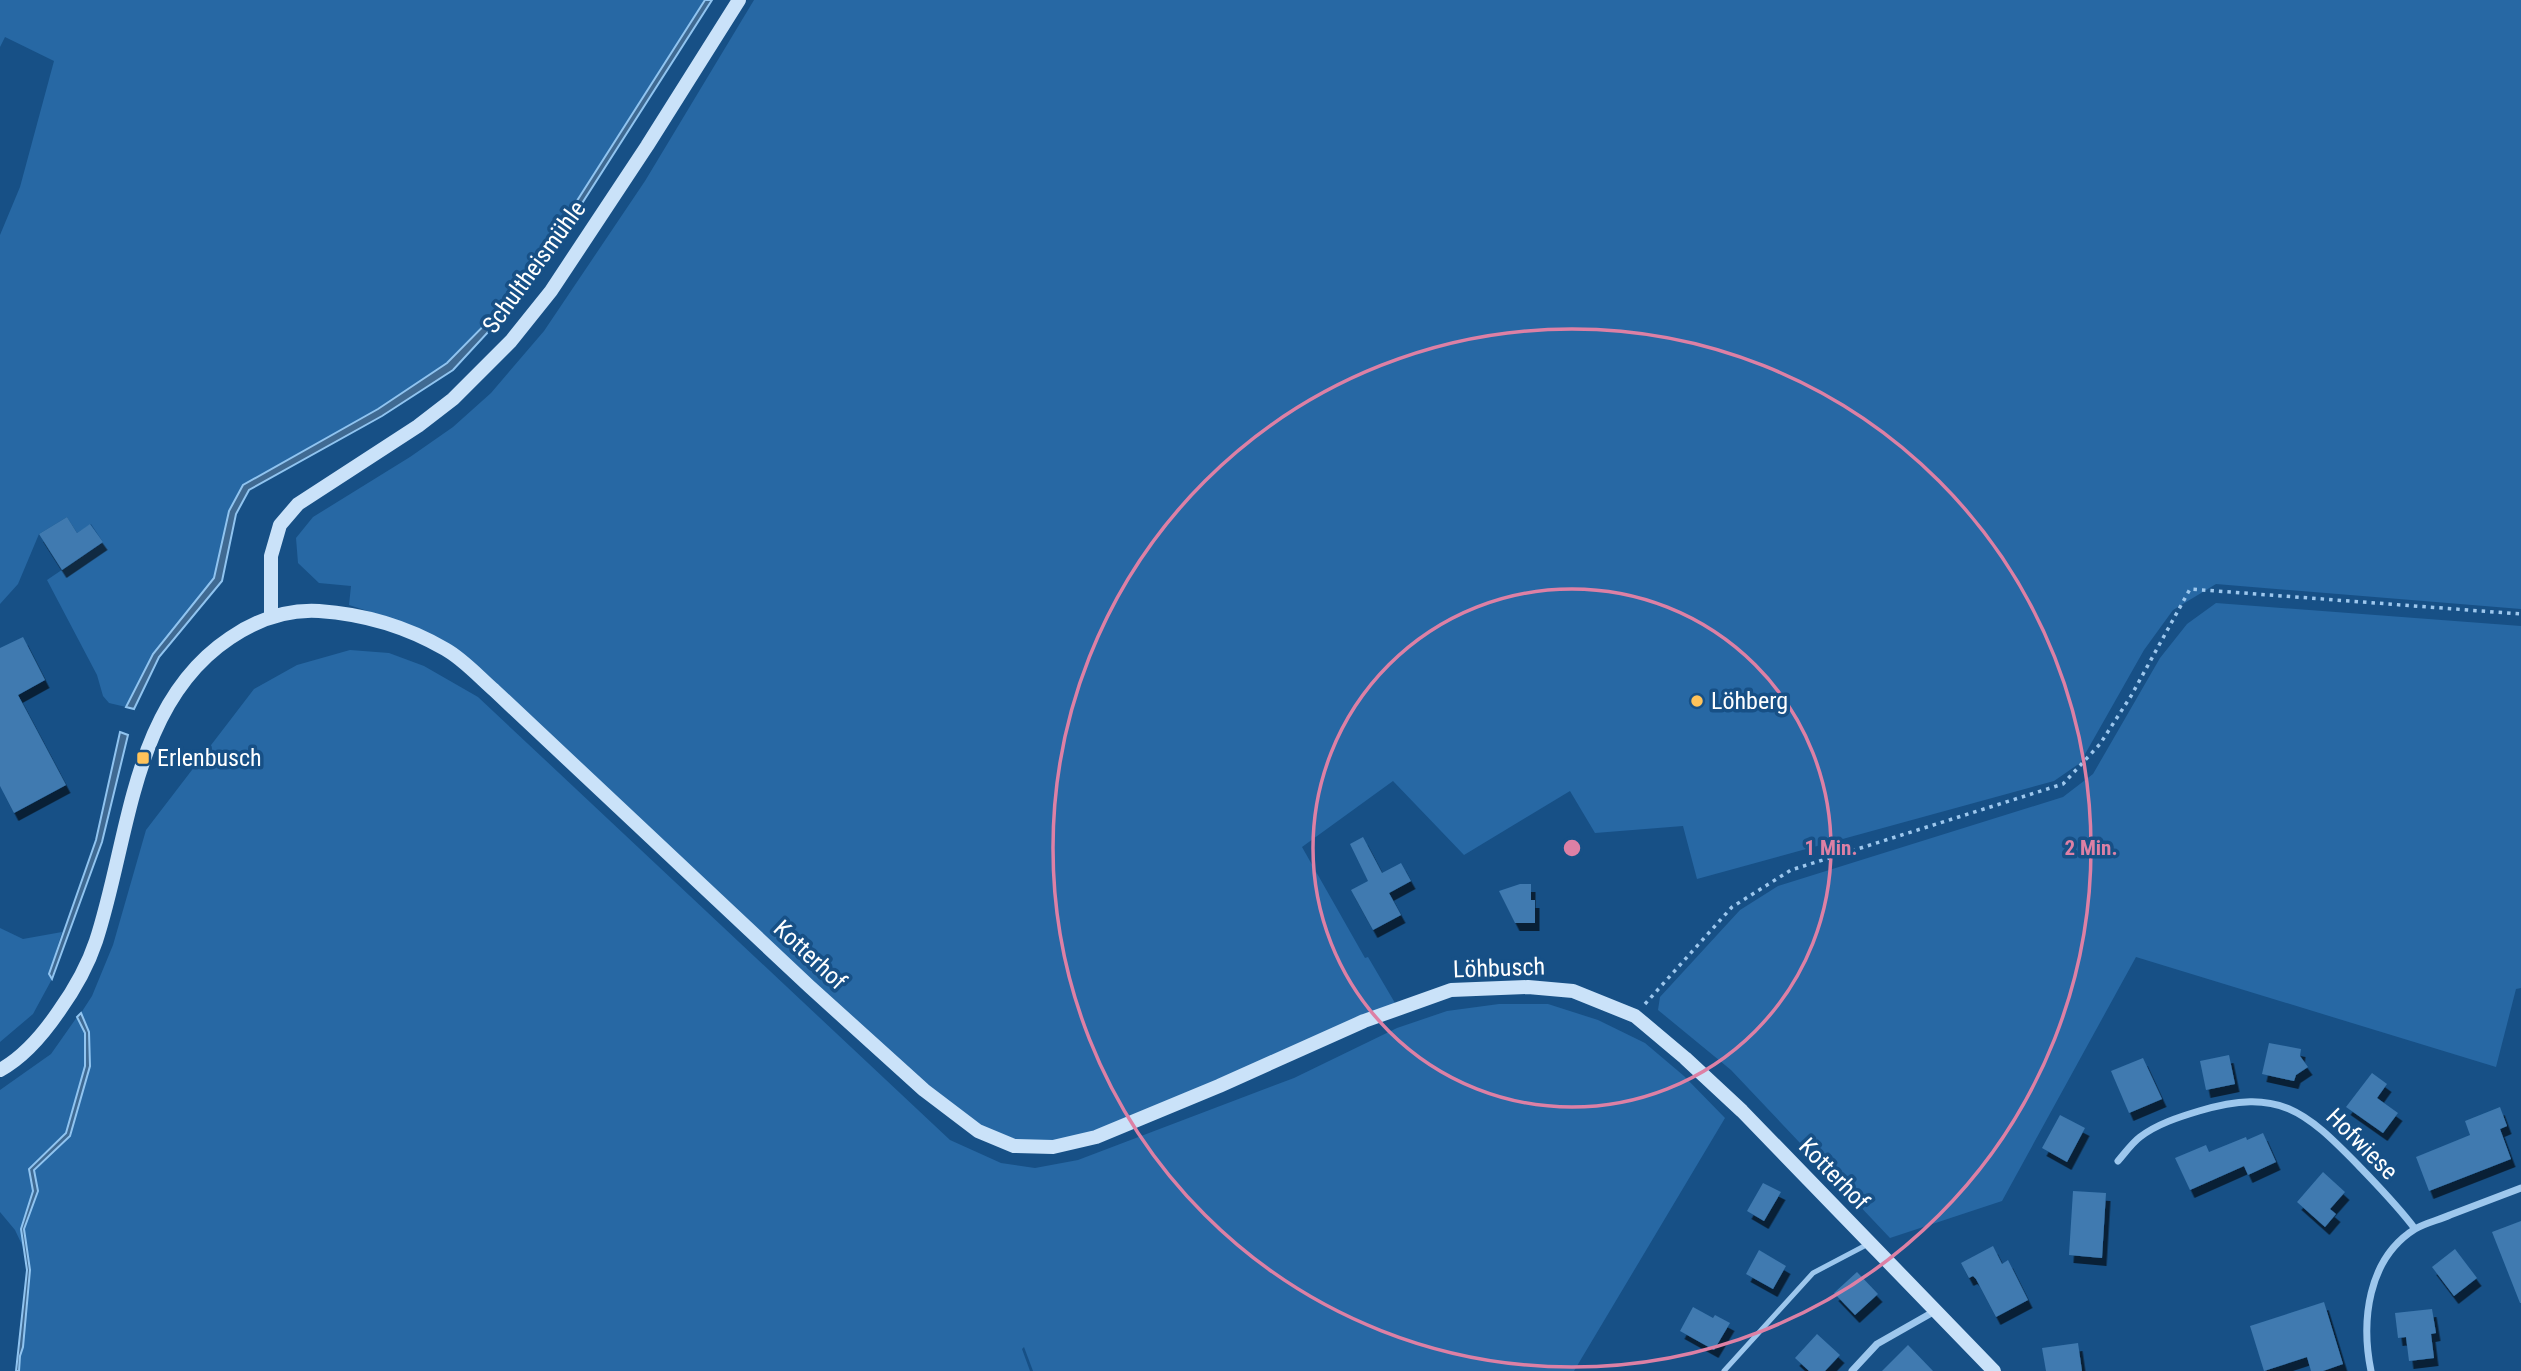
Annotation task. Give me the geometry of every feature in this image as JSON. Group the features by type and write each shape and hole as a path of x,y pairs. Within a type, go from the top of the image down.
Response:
{"street":[{"name":"Schultheismühle","path":"271,616 271,556 280,525 298,504 418,426 453,399 511,341 551,290 588,235 738,0"},
{"name":"Kotterhof","path":"0,1070 44,1033 72,992 96,942 143,758 177,691 213,649 271,616 298,610 348,613 408,630 447,650 494,690 809,986 924,1090 978,1131 1014,1146 1053,1147 1096,1138 1364,1021"},
{"name":"Löhbusch","path":"1364,1021 1451,990 1528,987 1573,991 1635,1016"},
{"name":"Kotterhof","path":"1635,1016 1742,1111 1994,1371"},
{"name":"Hofwiese","path":"2118,1161 2140,1137 2175,1119 2215,1106 2272,1103 2309,1118 2325,1132 2399,1207 2415,1229"},
{"path":"2371,1371 2365,1342 2368,1306 2377,1275 2392,1250 2415,1229 2521,1188"},
{"path":"1852,1371 1877,1344 1936,1310"}],"lane":[{"path":"1724,1371 1813,1273 1870,1243"}],"path":[{"path":"1635,1016 1732,907 1791,870 2063,784 2100,744 2131,696 2190,589 2521,614"}],"shaded area":[{"path":"0,0 705,0 522,287 447,363 378,409 243,485 229,511 214,578 153,654 126,707 109,703 103,696 97,675 47,580 103,542 91,524 77,533 67,517 39,534 18,584 0,604 0,235 20,187 54,61 5,37 0,47"},
{"path":"705,0 712,0 526,291 453,370 382,416 249,490 236,514 222,581 159,657 134,709 126,707 153,654 214,578 229,511 243,485 378,409 447,363 522,287"},
{"path":"754,0 2521,0 2521,609 2216,584 2173,610 2144,650 2080,763 2054,781 1697,879 1683,826 1595,833 1570,791 1464,855 1393,781 1302,847 1365,958 1368,957 1395,1003 1236,1075 1100,1131 1078,1138 1035,1144 1002,1138 968,1119 926,1086 448,645 408,624 349,605 351,586 319,583 298,563 296,538 313,517 453,427 491,393 544,331 645,181"},
{"path":"2216,603 2521,626 2521,988 2516,989 2496,1067 2136,957 2002,1201 1890,1238 1731,1070 1658,1010 1660,997 1740,910 1778,886 2063,797 2093,774 2160,658 2187,624"},
{"path":"350,650 389,653 424,666 478,697 950,1140 1001,1163 1035,1168 1078,1160 1294,1078 1397,1028 1447,1011 1499,1004 1548,1004 1598,1020 1645,1043 1684,1076 1725,1118 1574,1371 1033,1371 1024,1347 1022,1349 1030,1371 19,1371 30,1270 24,1229 38,1191 34,1170 70,1136 90,1066 89,1032 81,1013 92,996 113,945 146,830 254,689 297,665"},
{"path":"120,732 128,735 102,842 52,979 49,974 96,840"},
{"path":"0,928 23,939 62,932 49,974 52,979 33,1014 0,1042"},
{"path":"81,1013 89,1032 90,1066 70,1136 34,1170 38,1191 24,1229 30,1270 23,1347 19,1371 16,1371 27,1270 21,1229 33,1191 29,1169 66,1133 85,1066 85,1033 77,1017"},
{"path":"77,1017 85,1033 85,1066 66,1133 29,1169 33,1191 21,1228 24,1249 15,1230 0,1212 0,1090 51,1054"}],"building":[{"path":"67,517 77,533 90,524 103,542 62,570 39,534"},
{"path":"23,637 45,680 18,695 66,785 14,813 0,786 0,648"},
{"path":"1363,837 1382,873 1401,863 1411,881 1389,893 1401,915 1373,930 1351,890 1368,881 1350,844"},
{"path":"1520,884 1531,884 1531,900 1535,900 1535,923 1515,923 1499,891"},
{"path":"2269,1043 2301,1049 2300,1056 2308,1067 2296,1075 2294,1081 2262,1074"},
{"path":"2229,1055 2235,1084 2206,1090 2200,1061"},
{"path":"2143,1058 2162,1099 2129,1113 2111,1071"},
{"path":"2372,1073 2387,1084 2377,1098 2398,1113 2383,1133 2346,1107"},
{"path":"2500,1107 2507,1126 2500,1129 2511,1159 2429,1191 2416,1157 2470,1135 2465,1121"},
{"path":"2060,1115 2085,1128 2067,1162 2042,1148"},
{"path":"2263,1133 2276,1162 2248,1175 2244,1166 2190,1190 2175,1158 2206,1145 2209,1152"},
{"path":"2323,1172 2345,1192 2330,1209 2336,1214 2325,1227 2297,1202"},
{"path":"1763,1183 1781,1192 1764,1221 1747,1211"},
{"path":"2073,1191 2106,1193 2102,1258 2069,1255"},
{"path":"2521,1221 2521,1303 2520,1303 2492,1232"},
{"path":"1993,1246 2002,1264 2008,1260 2028,1300 1996,1317 1976,1279 1973,1276 1969,1278 1961,1263"},
{"path":"2455,1249 2477,1278 2454,1296 2432,1267"},
{"path":"1759,1250 1786,1266 1773,1289 1746,1274"},
{"path":"1857,1272 1878,1294 1855,1315 1834,1293"},
{"path":"2324,1302 2343,1364 2323,1371 2311,1371 2307,1357 2264,1371 2250,1326"},
{"path":"1693,1307 1713,1318 1715,1315 1730,1323 1714,1350 1680,1331"},
{"path":"2432,1309 2436,1333 2431,1334 2434,1358 2409,1361 2406,1337 2398,1338 2395,1313"},
{"path":"1817,1334 1840,1355 1825,1371 1809,1371 1795,1358"},
{"path":"2078,1343 2082,1371 2046,1371 2042,1348"},
{"path":"1908,1345 1933,1371 1882,1371"}],"place":[{"name":"Löhberg","path":"1697,701"},
{"name":"Erlenbusch","path":"143,758"}]}
